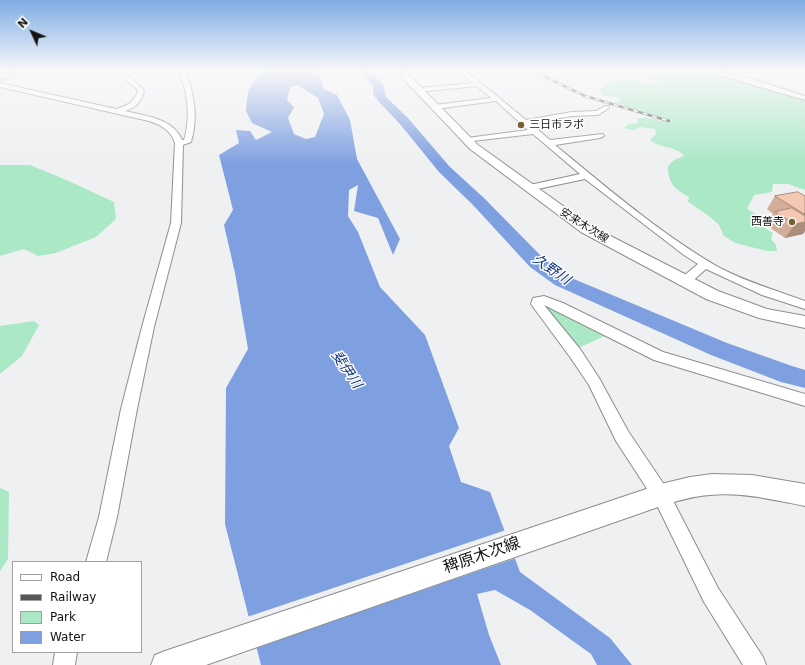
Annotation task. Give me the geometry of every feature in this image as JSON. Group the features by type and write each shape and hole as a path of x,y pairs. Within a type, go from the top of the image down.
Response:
{"main road":[{"name":"安来木次線","path":"429,101 466,140 488,159 586,229 684,282 737,305 764,314 805,322"},
{"name":"稗原木次線","path":"165,665 658,496 700,486 719,484 758,486 805,495"}],"street":[{"path":"72,101 117,111 164,124 174,132 179,143 176,223 148,327 108,517 96,561"},
{"path":"117,111 130,107 137,101"},
{"path":"179,143 187,142 190,136 190,101"},
{"path":"435,107 476,101"},
{"path":"501,101 586,176 625,207 704,264 766,292 805,305"},
{"path":"525,122 572,114 598,113 607,108"},
{"path":"466,140 536,131"},
{"path":"549,143 600,136"},
{"path":"528,188 586,176"},
{"path":"684,282 704,264"},
{"path":"755,665 711,594 682,538 622,436 594,382 575,353 537,304 538,300 544,300 558,306 659,356 805,400"},
{"path":"64,665 66,653"}],"green space":[{"path":"805,101 805,190 788,184 773,184 772,192 754,195 747,209 764,219 761,222 763,227 773,233 771,239 776,245 777,251 767,251 735,243 724,236 719,225 687,201 690,198 676,188 669,178 668,166 674,160 684,156 672,148 658,145 650,140 656,134 655,129 640,127 633,130 624,128 629,124 638,123 637,119 641,118 650,118 667,122 672,121 615,103"},
{"path":"0,165 30,165 114,202 116,219 96,237 56,253 38,256 24,249 0,256"},
{"path":"544,308 552,308 609,334 576,349"},
{"path":"34,321 39,325 22,356 0,374 0,326"},
{"path":"0,488 9,492 8,559 0,571"}],"water":[{"name":"斐伊川","path":"247,101 288,101 294,107 288,118 294,134 306,139 315,137 324,114 319,101 340,101 350,120 357,159 400,239 393,255 378,218 354,211 358,185 349,190 348,216 358,232 380,287 425,335 459,428 449,446 461,482 490,492 520,572 610,638 632,665 597,665 591,654 530,610 495,590 477,594 489,635 501,665 261,665 225,524 226,388 248,349 235,273 224,225 233,210 219,155 239,143 236,130 250,131 256,140 272,132 252,123 246,111"}],"pier":[{"path":"506,530 516,558 254,648 247,617"}],"building":[{"path":"798,192 805,196 804,214 775,196"},
{"path":"792,208 805,216 805,222 795,224 775,212"}],"waterway":[{"name":"久野川","path":"384,101 404,121 444,169 479,202 537,263 562,281 719,349 789,375 805,379"}],"railway":[{"path":"602,101 669,121"}],"place":[{"name":"三日市ラボ","path":"521,125"},
{"name":"西善寺","path":"792,222"}]}
